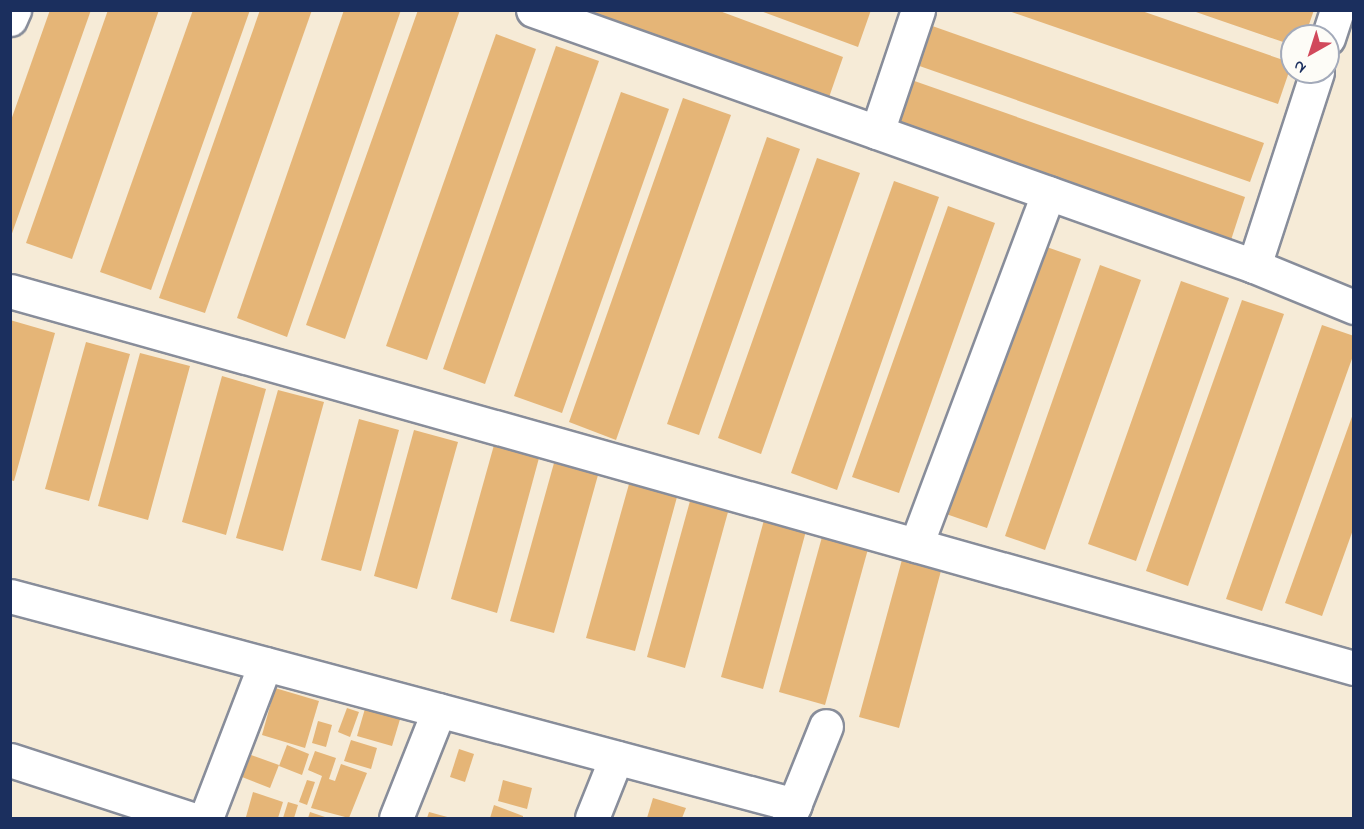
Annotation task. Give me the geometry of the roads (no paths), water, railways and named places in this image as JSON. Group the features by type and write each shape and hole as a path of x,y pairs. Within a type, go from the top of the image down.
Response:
{"street":[{"path":"10,20 14,10"},
{"path":"533,10 1254,266 1353,307"},
{"path":"877,132 918,10"},
{"path":"1254,266 1313,84"},
{"path":"915,545 1048,193"},
{"path":"10,291 1353,668"},
{"path":"10,596 616,758 792,812 826,726"},
{"path":"206,819 265,664"},
{"path":"396,819 439,710"},
{"path":"592,819 616,758"},
{"path":"10,760 189,819"}]}
